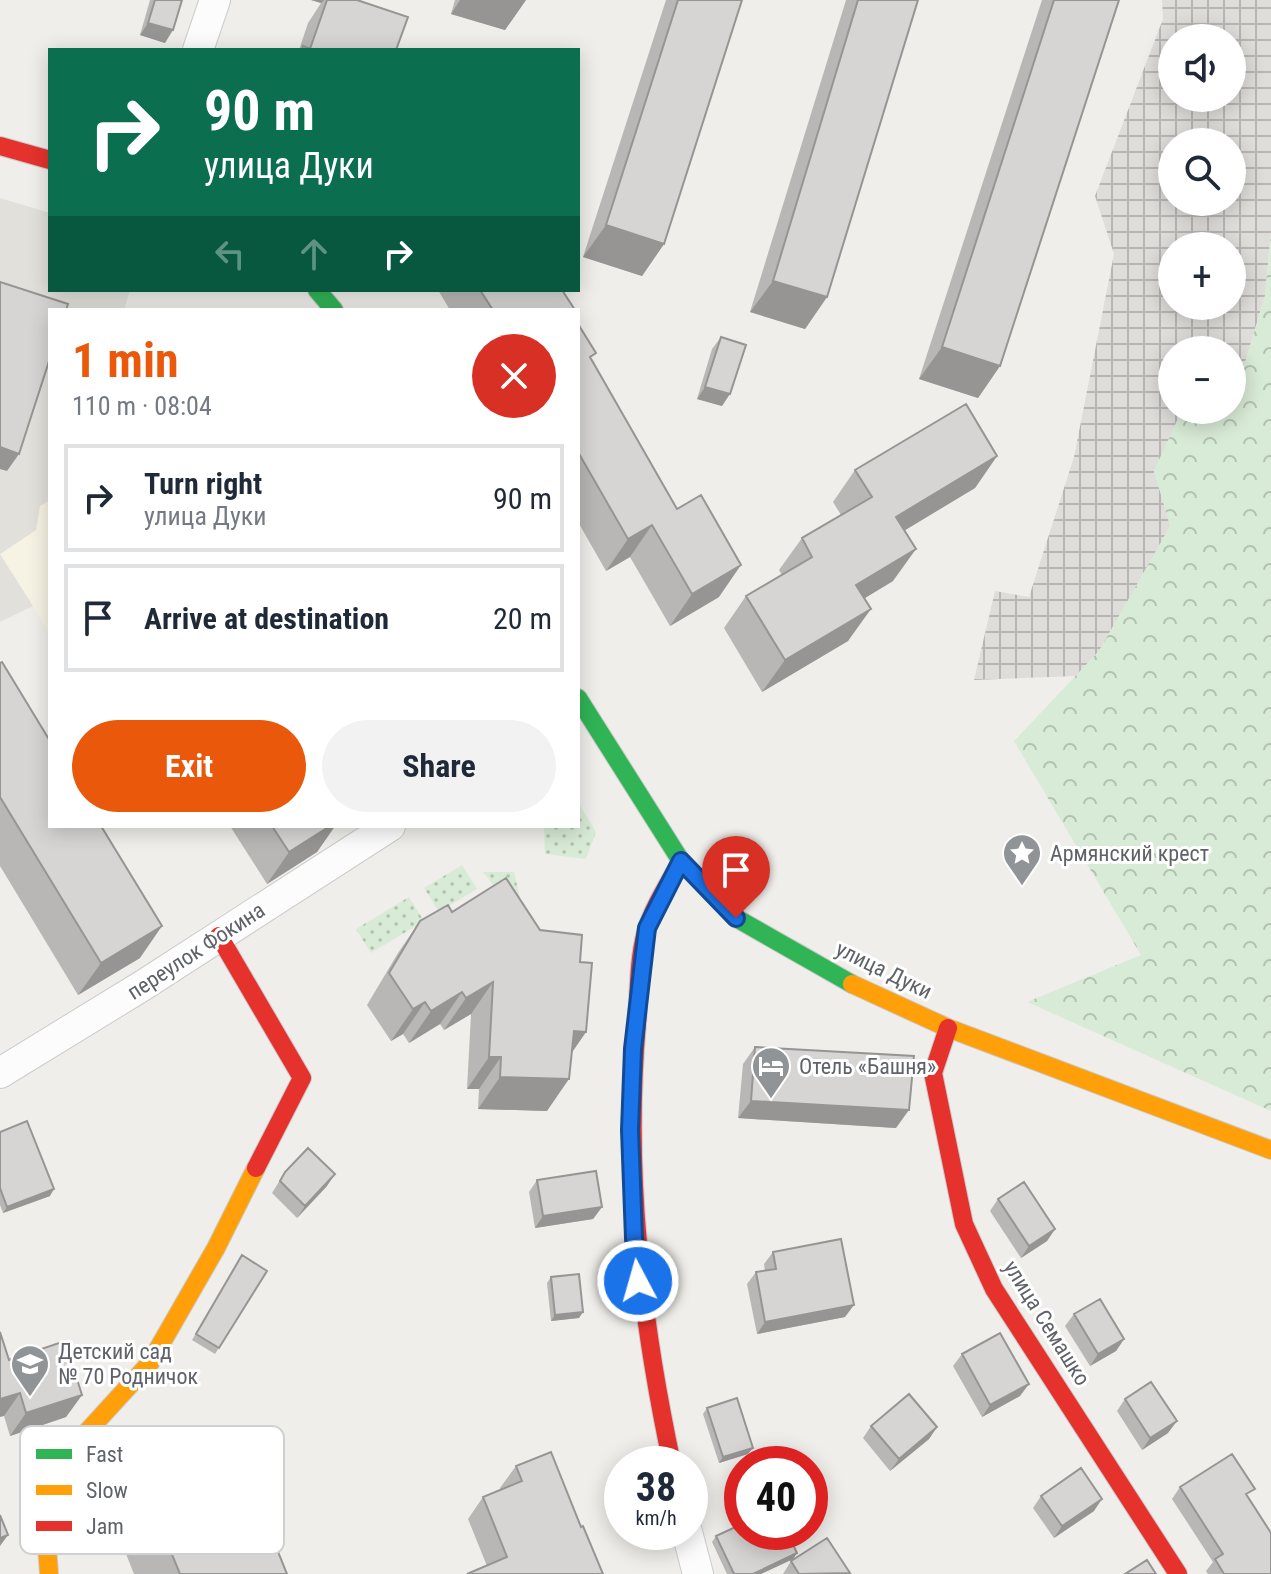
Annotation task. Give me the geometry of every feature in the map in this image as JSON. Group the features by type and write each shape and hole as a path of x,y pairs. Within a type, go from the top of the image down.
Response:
{"street":[{"path":"199,48 215,0"},
{"path":"0,146 48,159"},
{"path":"319,292 332,308"},
{"name":"улица Дуки","path":"580,707 681,861 736,918 849,983 948,1028 1271,1150"},
{"name":"переулок Фокина","path":"0,1073 142,986 387,828"},
{"path":"668,1446 641,1302 634,1238 630,1130 633,1049 647,928 681,861"},
{"path":"92,1426 150,1363 216,1248 302,1078 219,936"},
{"name":"улица Семашко","path":"948,1028 933,1073 964,1224 994,1289 1178,1574"},
{"path":"692,1550 698,1574"},
{"path":"48,1554 49,1574"}],"shaded area":[{"path":"1162,0 1271,0 1271,232 1265,296 1246,359 1246,336 1158,336 1158,424 1176,424 1154,471 1171,526 1099,651 1076,676 974,680 995,591 1029,597 1074,457 1114,254 1095,196 1158,32 1158,112 1246,112 1246,24 1161,24"},
{"path":"0,198 48,212 48,292 129,292 125,308 48,308 48,501 40,506 36,530 0,554"},
{"path":"48,501 48,631 0,554 36,530 40,506"},
{"path":"0,554 33,606 0,622"}],"green space":[{"path":"1271,232 1271,1111 1027,1002 1141,955 1014,741 1099,651 1170,526 1154,471 1176,424 1246,424 1246,359 1265,296"},
{"path":"580,805 596,832 586,859 545,854 544,828 580,828"},
{"path":"462,865 477,889 439,912 424,888"},
{"path":"483,872 514,872 520,898 512,908"},
{"path":"409,897 424,921 371,953 356,929"}],"building":[{"path":"155,0 182,0 173,30 148,23"},
{"path":"327,0 357,0 408,17 397,48 310,48"},
{"path":"678,0 742,0 664,244 606,225"},
{"path":"858,0 918,0 827,297 773,281"},
{"path":"1054,0 1119,0 1000,366 942,347"},
{"path":"0,282 68,304 67,308 48,308 48,364 19,454 0,447"},
{"path":"481,292 563,292 574,308 492,308"},
{"path":"580,327 596,353 590,357 677,509 701,495 741,565 692,594 652,525 628,539 580,455"},
{"path":"721,337 746,345 730,394 705,387"},
{"path":"966,404 997,456 896,517 916,549 856,585 871,609 785,660 746,596 812,557 802,538 872,497 855,470"},
{"path":"0,663 48,738 48,828 102,828 162,926 101,963 0,797"},
{"path":"273,828 327,828 289,852"},
{"path":"506,878 540,930 582,935 580,962 592,963 586,1032 574,1031 569,1079 500,1077 501,1057 489,1057 493,982 466,998 462,992 431,1011 425,1002 413,1009 389,973 420,921 448,905 452,912"},
{"path":"755,1047 914,1056 909,1110 751,1101"},
{"path":"27,1121 54,1189 7,1207 0,1188 0,1132"},
{"path":"308,1148 335,1174 305,1206 280,1181"},
{"path":"596,1171 602,1207 543,1216 537,1180"},
{"path":"1024,1182 1055,1229 1029,1246 998,1199"},
{"path":"841,1239 854,1305 765,1322 756,1272 776,1269 773,1252"},
{"path":"242,1255 267,1271 219,1348 196,1334"},
{"path":"579,1274 583,1312 555,1315 551,1277"},
{"path":"1100,1299 1124,1339 1098,1354 1074,1314"},
{"path":"0,1332 9,1360 65,1341 82,1395 26,1413 20,1393 0,1399"},
{"path":"1000,1333 1029,1384 990,1405 962,1354"},
{"path":"1151,1382 1177,1421 1150,1438 1125,1399"},
{"path":"909,1394 937,1427 899,1459 871,1426"},
{"path":"737,1398 752,1446 724,1446 723,1457 707,1408"},
{"path":"551,1452 603,1574 467,1574 507,1557 483,1497 522,1481 516,1466"},
{"path":"1232,1454 1255,1489 1246,1494 1271,1533 1270,1574 1224,1574 1215,1559 1223,1554 1180,1487"},
{"path":"1081,1468 1102,1499 1062,1526 1041,1496"},
{"path":"0,1515 8,1535 0,1538"},
{"path":"724,1532 724,1550 796,1550 797,1553 753,1574 734,1574 716,1536"},
{"path":"828,1540 850,1573 799,1574 791,1561 808,1550 828,1550"},
{"path":"172,1554 279,1554 287,1574 180,1574"},
{"path":"1147,1560 1156,1574 1125,1574"}],"traffic: fast":[{"path":"319,292 332,308"},
{"path":"580,701 681,861 736,918 852,984"}],"traffic: slow":[{"path":"852,984 948,1028 1271,1150"},
{"path":"92,1426 150,1363 216,1248 256,1168"},
{"path":"48,1554 49,1574"}],"traffic: jam":[{"path":"0,146 48,159"},
{"path":"668,1446 652,1354 638,1245 634,1190 634,1079 643,943 653,914 681,861"},
{"path":"219,936 302,1078 256,1168"},
{"path":"948,1028 933,1073 964,1224 994,1289 1178,1574"}],"place":[{"name":"Армянский крест","path":"1022,887"},
{"name":"Отель «Башня»","path":"771,1100"},
{"name":"Детский сад № 70 Родничок","path":"30,1398"}],"route":[{"path":"638,1281 630,1130 633,1049 647,928 681,861 736,918"}]}
